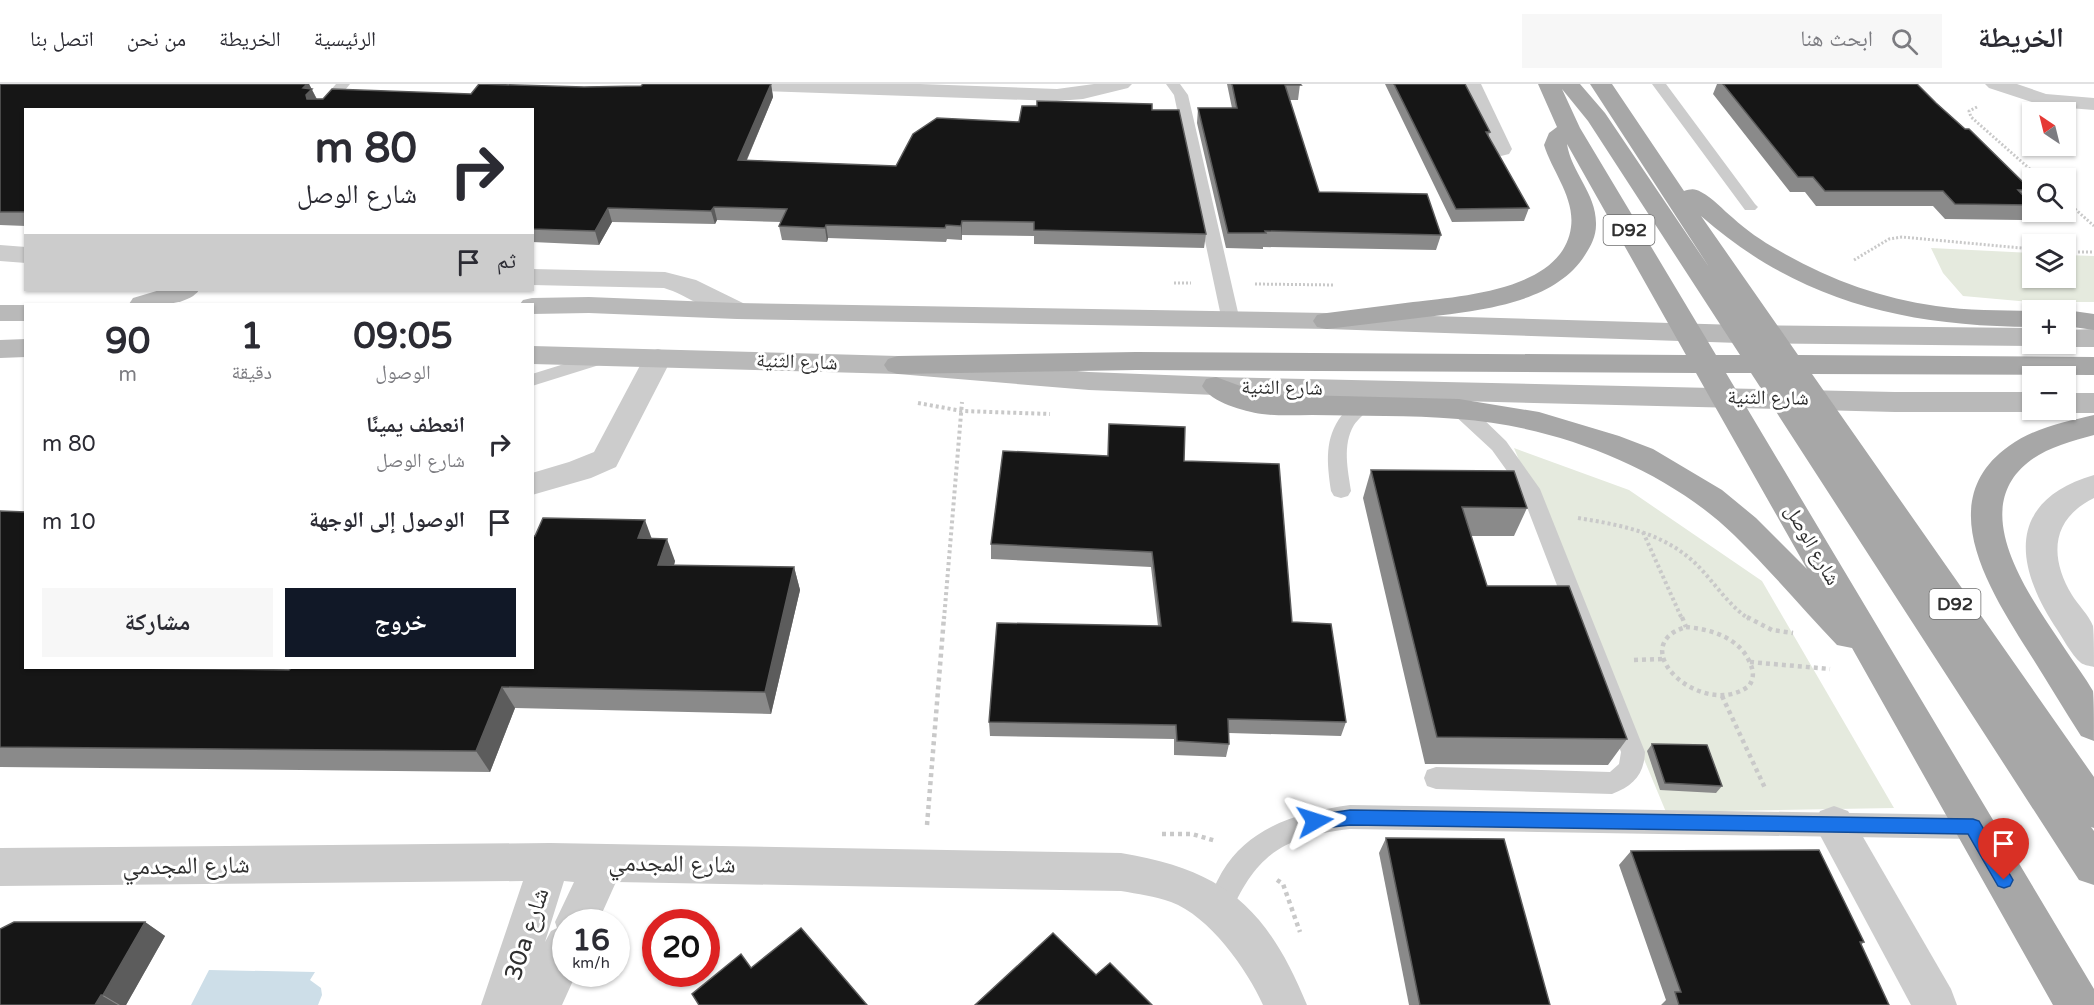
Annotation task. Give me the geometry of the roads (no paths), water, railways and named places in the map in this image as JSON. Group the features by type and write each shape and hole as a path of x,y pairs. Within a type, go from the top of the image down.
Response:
{"main road":[{"name":"شارع الوصل","path":"1549,84 1569,128 2078,1005"},
{"path":"1569,84 1597,118 1760,365 1799,399 2094,866"},
{"name":"D92","path":"1601,84 1743,298 1792,364 1799,399 2094,810"},
{"path":"1327,321 1486,302 1522,290 1551,275 1574,254 1581,242 1584,229 1581,204 1555,145 1557,138 1569,128"},
{"path":"1650,156 1722,225 1755,249 1821,285 1872,302 1915,312 1979,318 2022,319"},
{"path":"144,303 183,291"},
{"path":"534,306 1231,321 1327,321 1739,334 2022,337"},
{"path":"0,313 24,313"},
{"path":"2076,319 2094,322"},
{"path":"2076,338 2094,338"},
{"path":"0,349 24,348"},
{"name":"شارع الثنية","path":"534,355 898,365 1089,381 1216,386 1727,398 2022,402"},
{"path":"898,365 1136,361 2094,366"},
{"path":"1216,386 1237,397 1262,404 1459,409 1539,422 1574,431 1642,457 1711,498 1745,526 1887,674"},
{"path":"2076,403 2094,403"},
{"path":"2094,425 2031,445 2010,460 1996,477 1989,495 1985,516 1988,539 2008,591 2094,725"}],"street":[{"path":"733,84 1057,95 1083,93 1121,84"},
{"path":"1470,84 1501,149"},
{"path":"2005,88 2060,103 2094,104"},
{"path":"0,253 24,255"},
{"path":"534,277 665,280 687,286 737,311"},
{"path":"534,483 580,470 605,459 658,358"},
{"path":"2094,486 2069,497 2055,509 2041,537 2041,554 2044,573 2053,593 2094,653"},
{"path":"1834,824 1935,1005"},
{"name":"30a شارع","path":"503,1005 550,862"},
{"name":"شارع المجدمي","path":"0,867 604,862 1121,872 1156,878 1189,889 1218,910 1244,936 1265,964 1285,1005"},
{"name":"30a شارع","path":"582,909 604,862"},
{"name":"30a شارع","path":"539,1005 552,977"}],"lane":[{"path":"323,108 343,84"},
{"path":"1173,84 1181,95 1231,321"},
{"path":"1659,84 1750,207"},
{"path":"534,380 607,356"},
{"path":"1341,490 1336,453 1338,438 1343,425 1360,407"},
{"path":"1436,778 1612,783 1626,777 1633,766 1633,752 1530,489 1506,452 1474,420 1459,409"},
{"path":"1218,910 1233,877 1254,852 1282,832 1315,821 1350,818 1973,826"}]}
